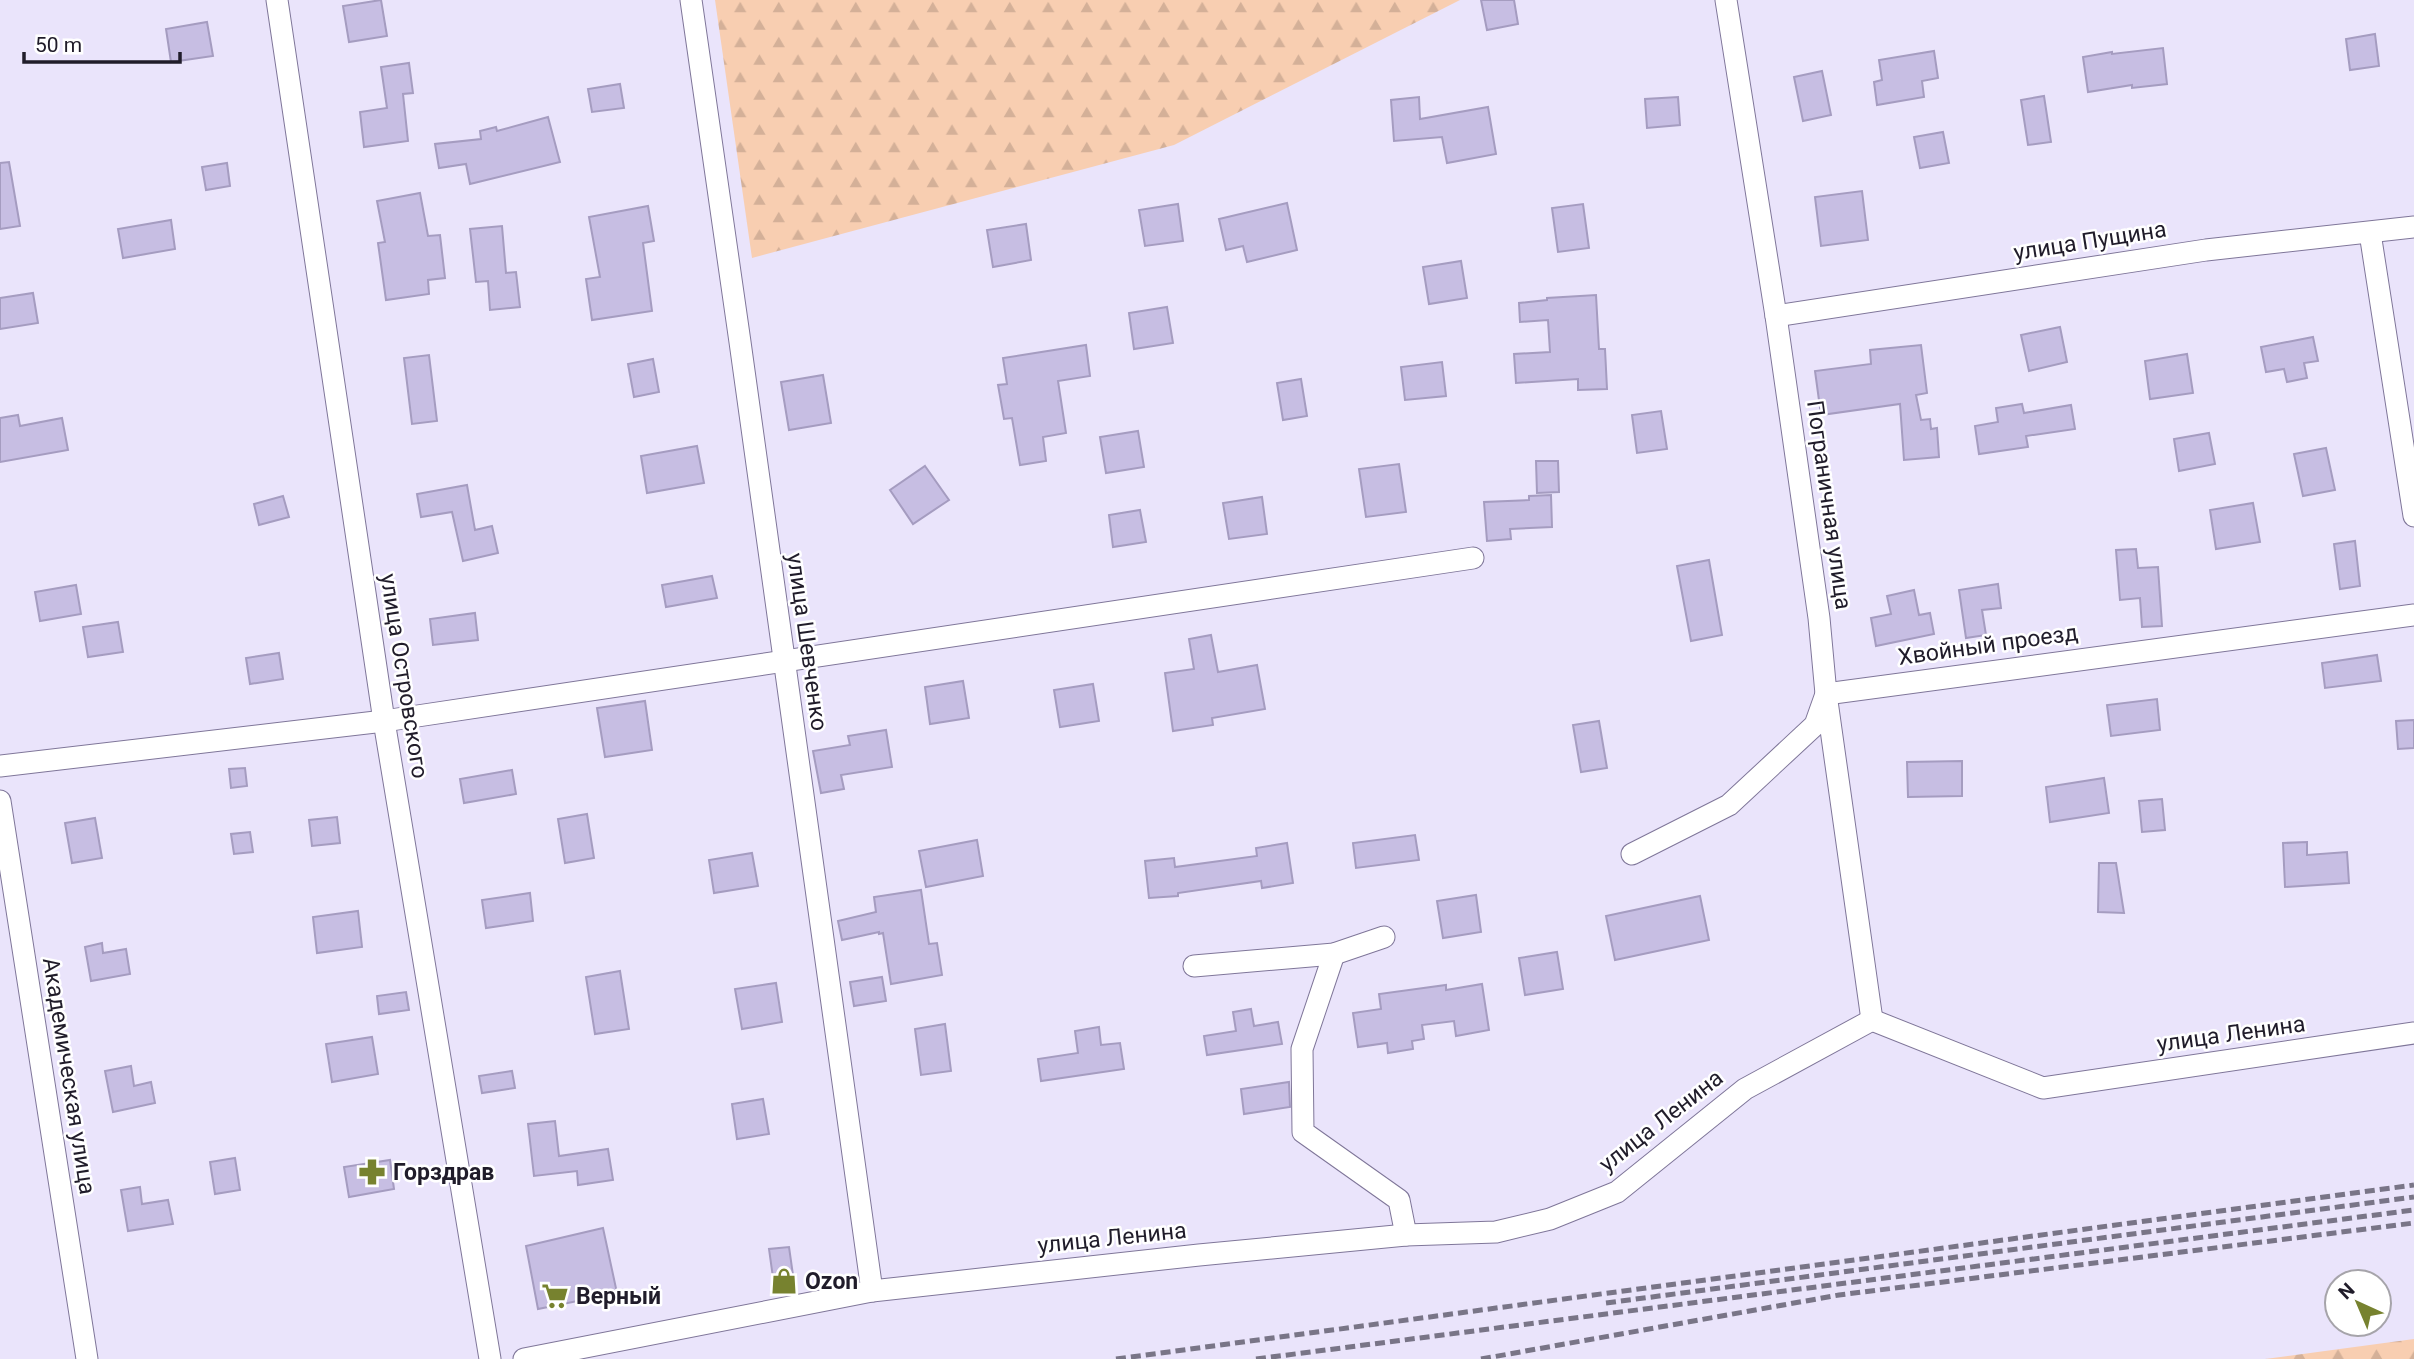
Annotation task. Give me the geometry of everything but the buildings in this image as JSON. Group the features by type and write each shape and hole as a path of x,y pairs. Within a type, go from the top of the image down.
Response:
{"street":[{"name":"улица Островского","path":"278,0 384,721 490,1359"},
{"name":"улица Шевченко","path":"691,0 736,304 783,661 873,1291"},
{"name":"Пограничная улица","path":"1726,0 1776,316 1872,1020"},
{"name":"улица Пущина","path":"1776,316 2206,250 2414,227"},
{"path":"2370,233 2414,516"},
{"path":"0,766 384,721 1473,558"},
{"name":"Хвойный проезд","path":"1826,694 2414,615"},
{"path":"1632,854 1729,805 1815,725 1826,694"},
{"name":"Академическая улица","path":"0,801 87,1359"},
{"path":"1194,966 1334,954 1384,937"},
{"path":"1334,954 1302,1049 1303,1132 1399,1200 1406,1235"},
{"name":"улица Ленина","path":"524,1359 873,1291 1406,1235 1496,1232 1550,1219 1617,1192 1745,1089 1872,1020 2043,1088 2414,1033"}],"green space":[{"path":"715,0 1460,0 1174,145 752,258"},
{"path":"2414,1339 2414,1359 2265,1359"}],"railway":[{"path":"1116,1359 2414,1185"},
{"path":"1606,1303 2414,1197"},
{"path":"1256,1359 2414,1210"},
{"path":"1481,1359 1839,1295 2414,1223"}],"place":[{"name":"Горздрав","path":"372,1172"},
{"name":"Ozon","path":"784,1281"},
{"name":"Верный","path":"555,1296"}]}
